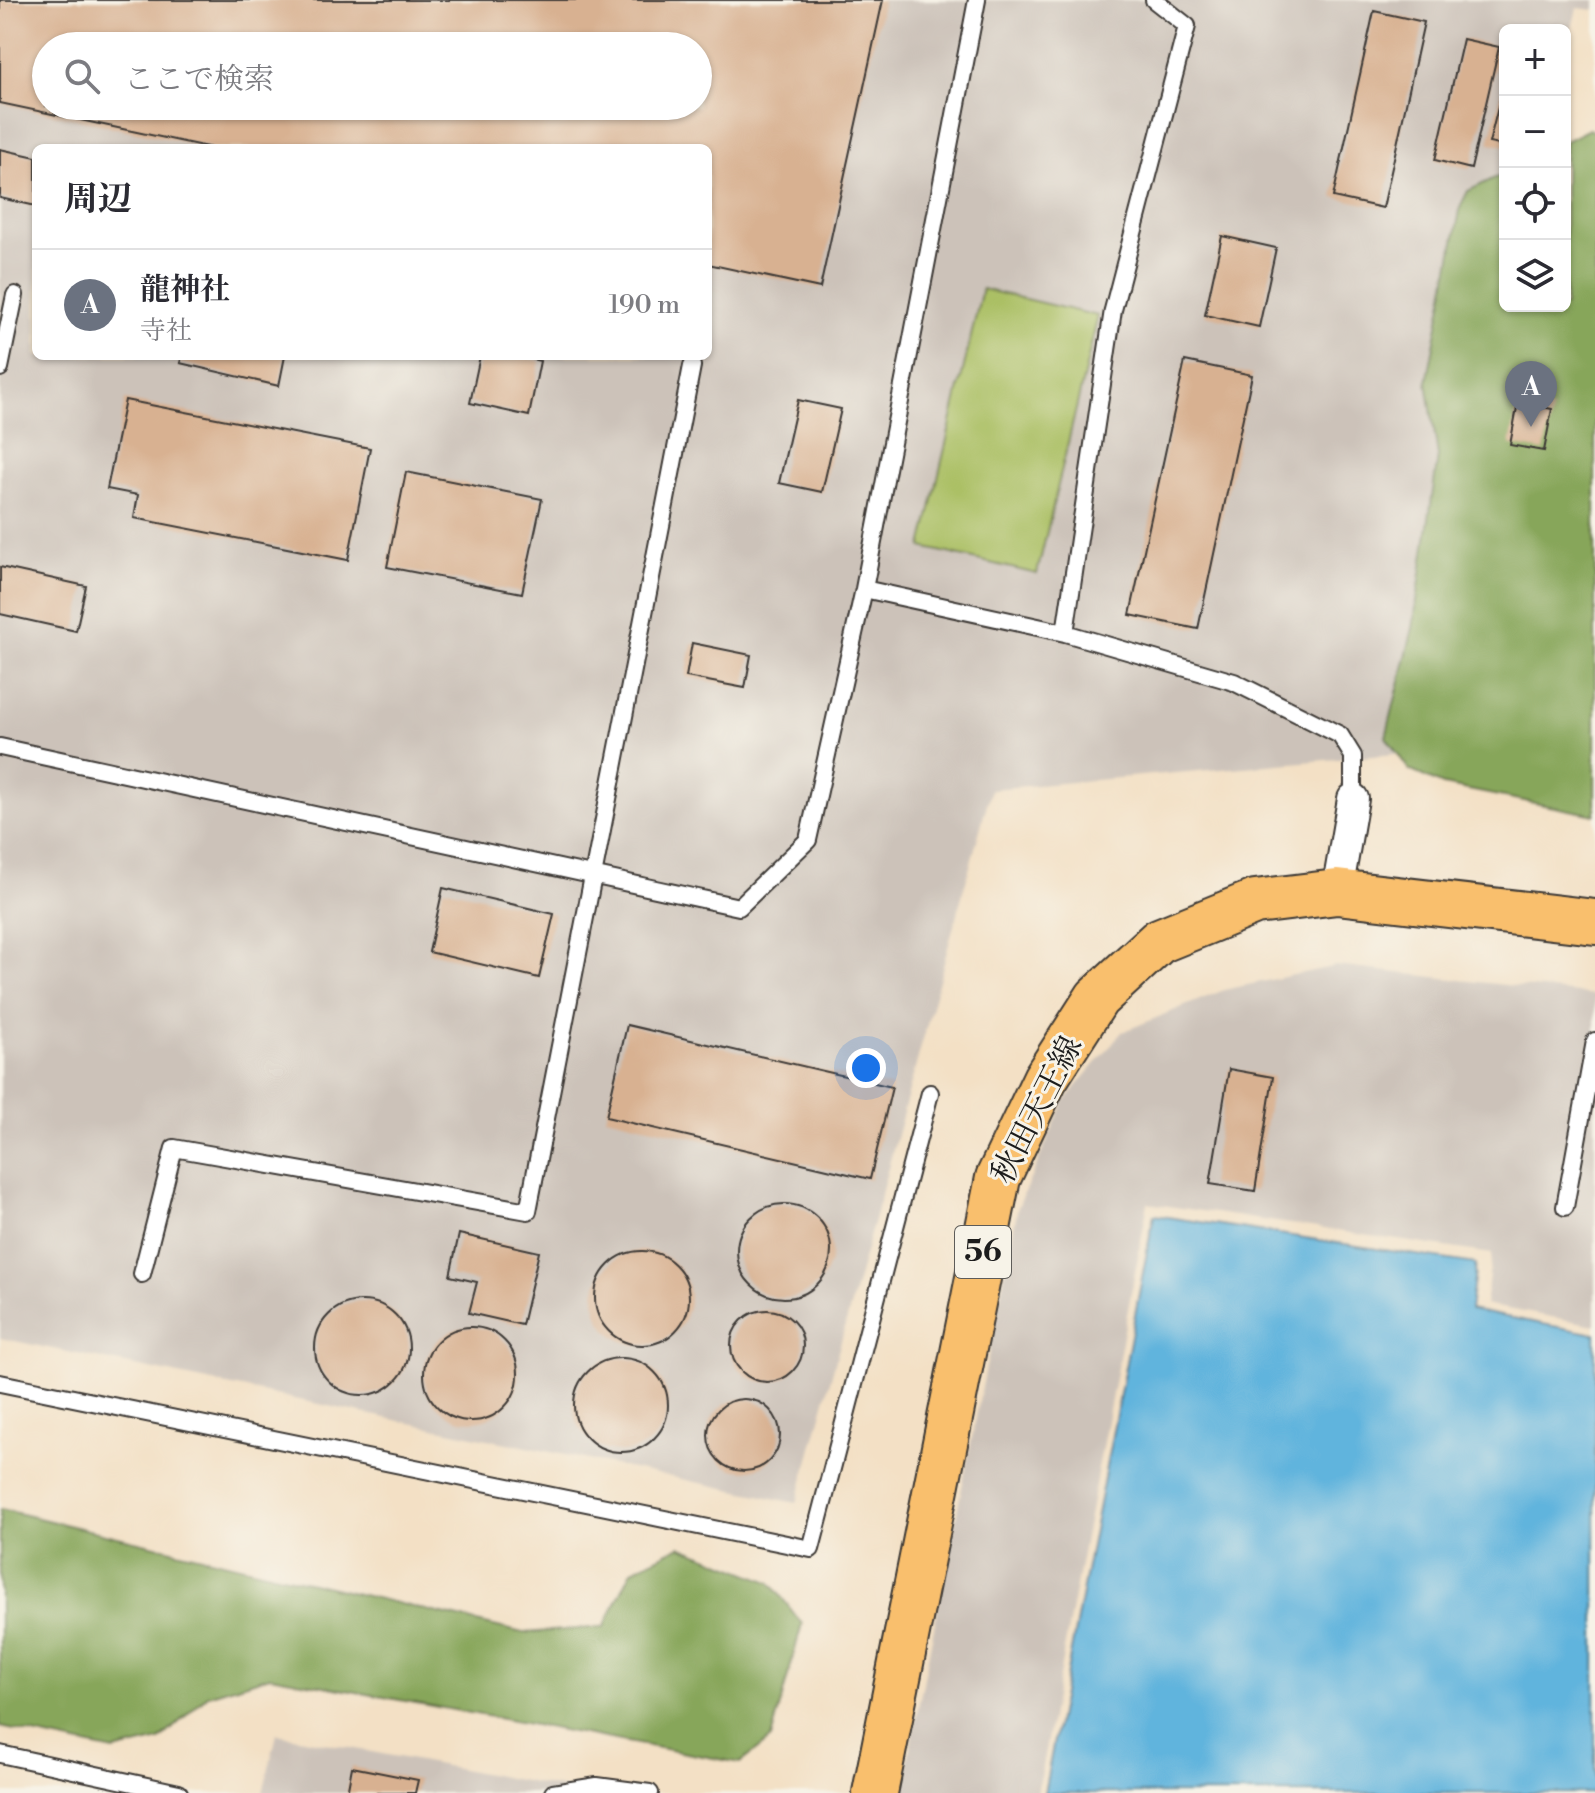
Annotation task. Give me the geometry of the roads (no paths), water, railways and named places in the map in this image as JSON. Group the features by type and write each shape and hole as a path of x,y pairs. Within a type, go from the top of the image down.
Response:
{"main road":[{"name":"秋田天王線","path":"875,1793 998,1178 1045,1079 1097,998 1159,941 1255,902 1337,892 1595,922"}],"street":[{"path":"1337,892 1353,799"}],"lane":[{"path":"0,747 739,907 808,840 864,589 977,0"},
{"path":"1065,633 1113,310 1187,26 1154,0"},
{"path":"0,368 15,295"},
{"path":"142,1274 174,1148 528,1211 692,366"},
{"path":"864,589 1065,633 1234,682 1340,735 1353,756 1353,799"},
{"path":"1565,1207 1595,1041"},
{"path":"0,1383 811,1549 930,1093"},
{"path":"0,1754 179,1793"},
{"path":"553,1793 597,1786 650,1793"}],"water":[{"path":"1154,1215 1476,1264 1470,1310 1595,1334 1595,1793 1044,1793"}],"place":[{"name":"龍神社","path":"1531,427"}]}
